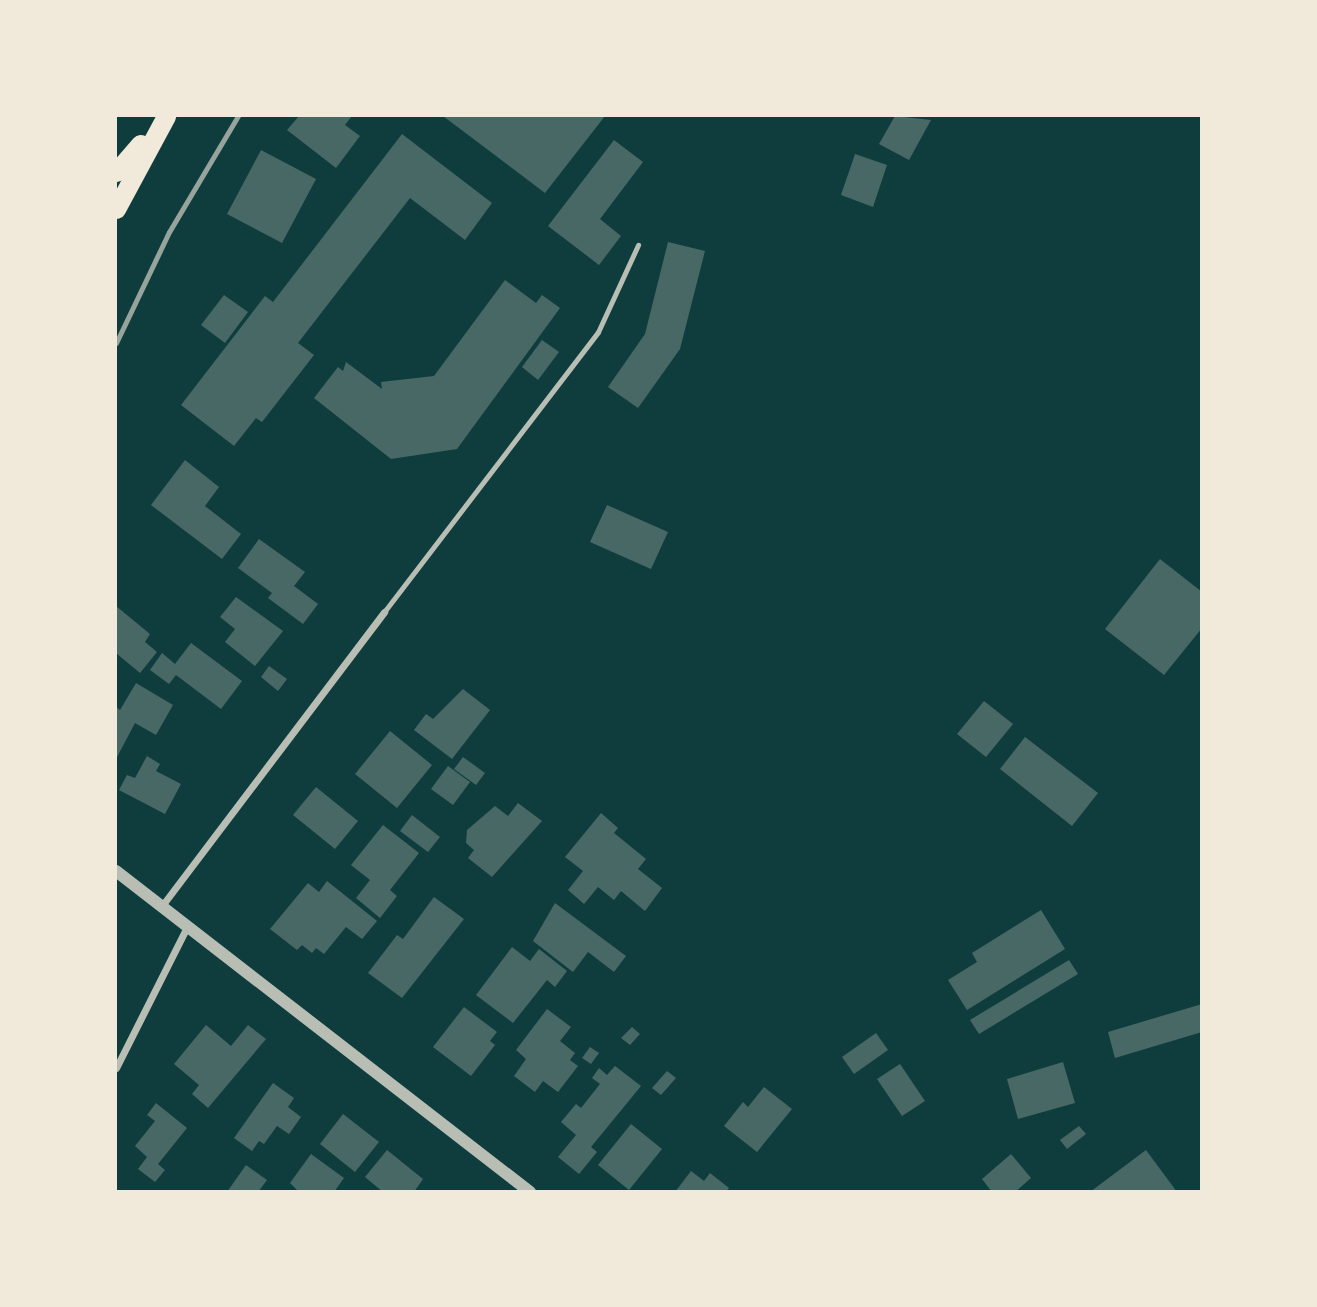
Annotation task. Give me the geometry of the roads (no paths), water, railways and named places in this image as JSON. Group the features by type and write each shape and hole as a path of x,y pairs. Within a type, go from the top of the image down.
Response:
{"highway":[{"path":"116,172 165,116"},
{"path":"116,209 165,116"}],"street":[{"path":"161,907 384,612"},
{"path":"116,870 530,1192"},
{"path":"116,1068 187,927"}],"lane":[{"path":"384,612 598,332 638,245"}],"railway":[{"path":"116,343 169,232 238,116"}]}
